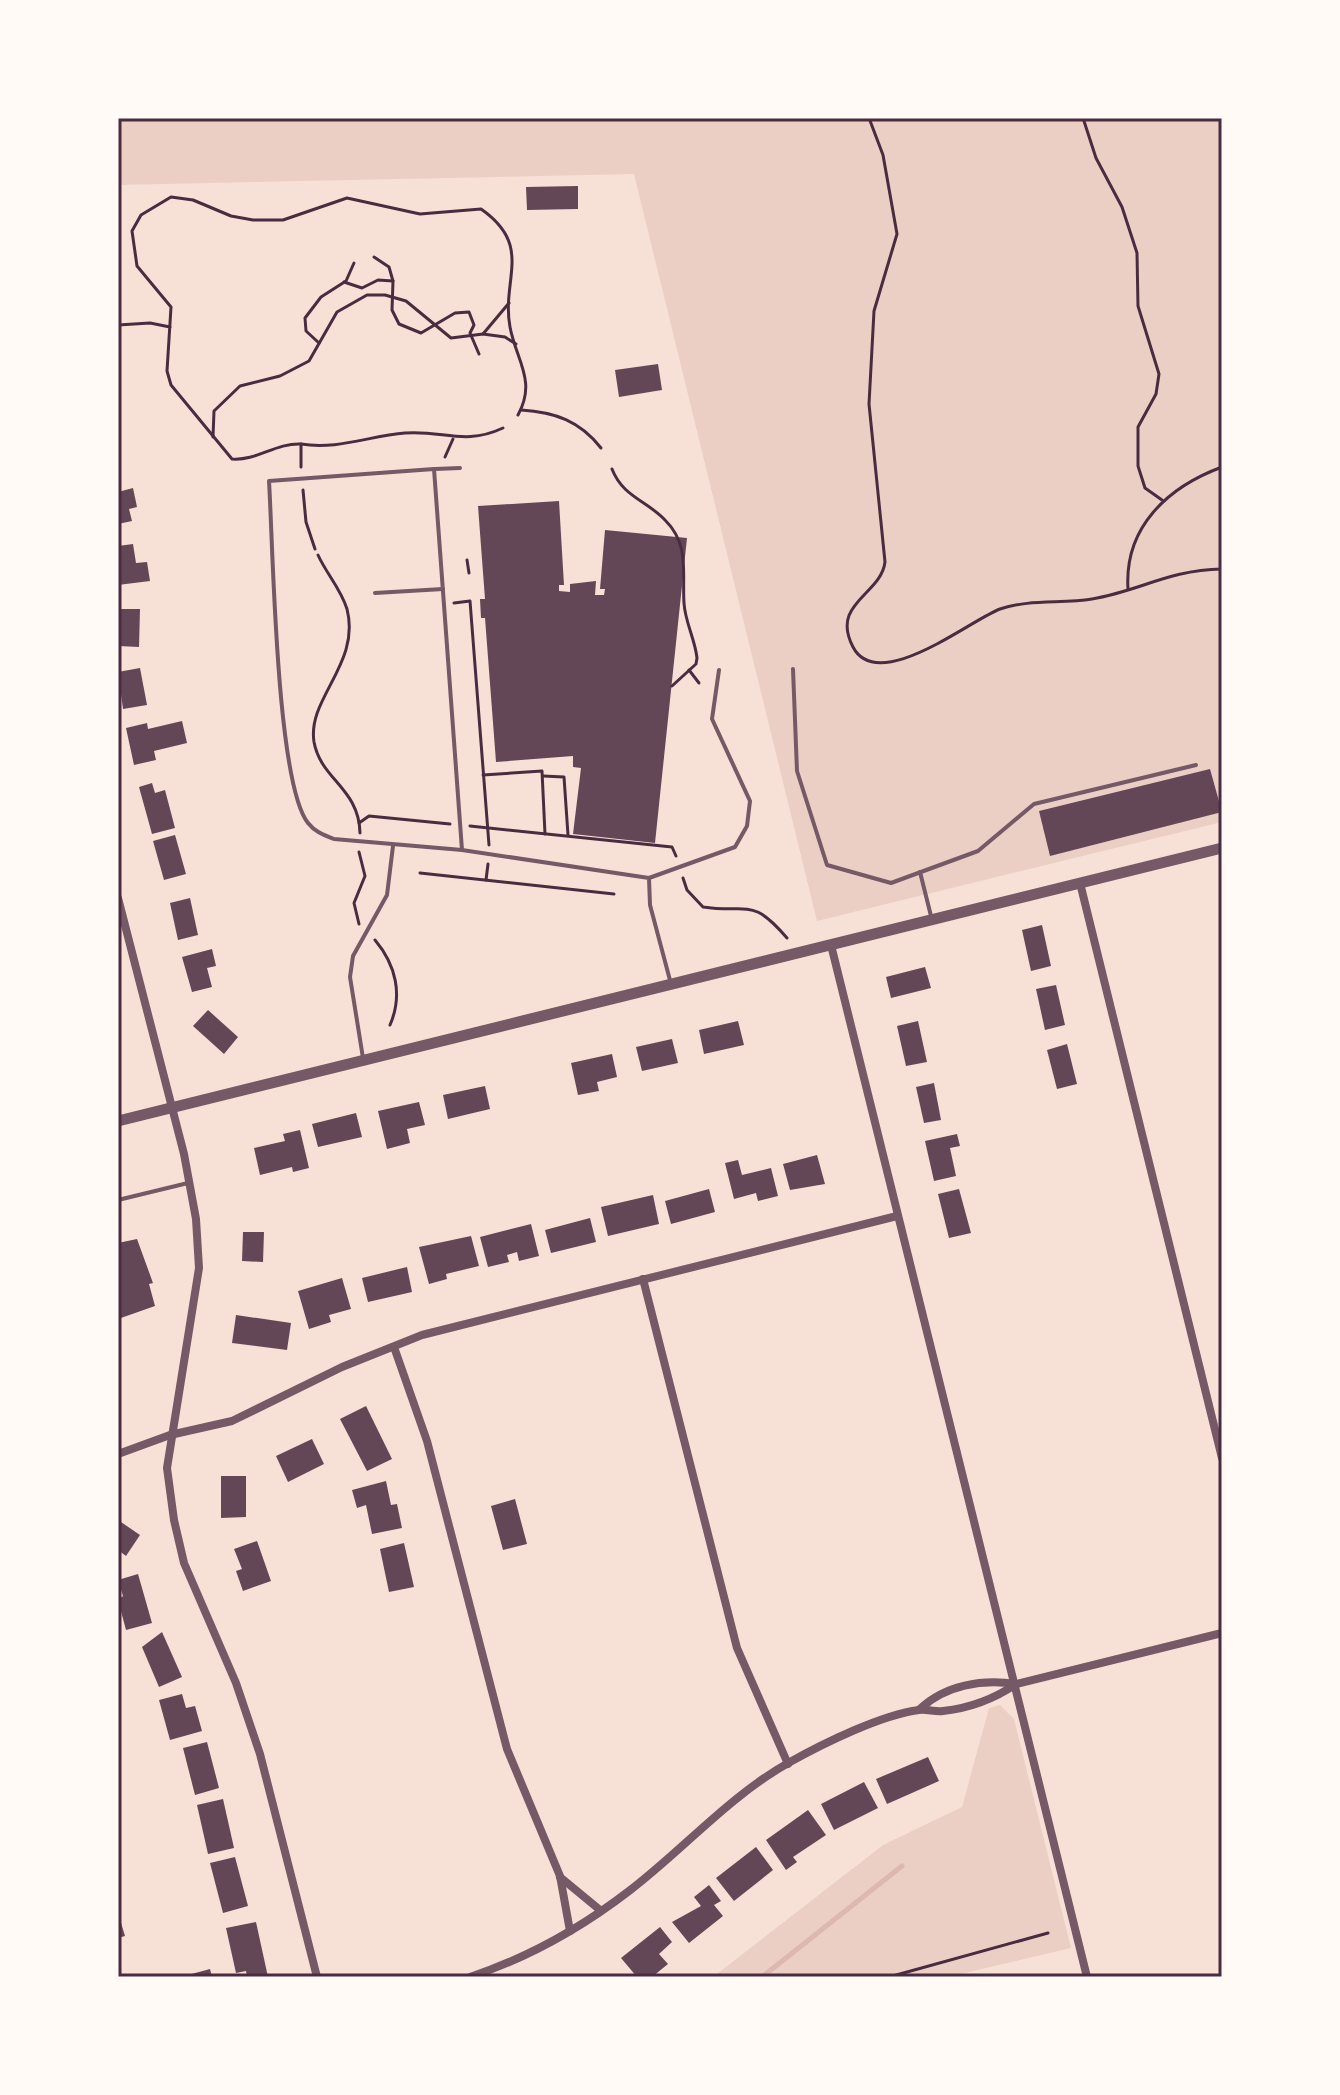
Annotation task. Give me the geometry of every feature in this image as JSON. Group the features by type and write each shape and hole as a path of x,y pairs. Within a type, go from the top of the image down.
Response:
{"street":[{"path":"118,1121 1222,848"},
{"path":"1080,883 1222,1458"},
{"path":"118,898 191,1182 199,1268 180,1402 170,1435 167,1468 184,1563 236,1683 260,1754 317,1977"},
{"path":"831,945 1087,1977"},
{"path":"118,1454 170,1435 232,1421 342,1367 422,1335 897,1216"},
{"path":"643,1279 737,1648 788,1764"},
{"path":"394,1347 427,1441 507,1749 560,1876 570,1931"},
{"path":"470,1977 545,1946 630,1891 706,1822 788,1764 885,1720 920,1709 941,1712 994,1699 1016,1684 1222,1633"},
{"path":"920,1709 935,1694 989,1680 1016,1684"},
{"path":"560,1876 600,1910"}],"lane":[{"path":"460,468 269,481 286,748 300,807 307,823 318,833 334,839 462,850 649,878 735,847 747,826 750,801 712,719 719,670"},
{"path":"434,469 462,850"},
{"path":"375,593 443,589"},
{"path":"793,669 797,771 827,865 891,883 978,851 1034,804 1196,765"},
{"path":"364,1060 350,977 353,956 387,895 393,845"},
{"path":"920,872 932,920"},
{"path":"649,878 650,905 671,984"},
{"path":"118,1200 191,1182"}],"path":[{"path":"869,118 883,155 897,234 874,311 869,404 885,562 882,574 850,611 849,634 853,647 869,660 892,661 951,639 1001,609 1091,599 1171,574 1222,569"},
{"path":"1083,118 1096,158 1122,207 1137,253 1138,306 1159,374 1156,394 1138,427 1138,466 1145,488 1162,500"},
{"path":"503,428 471,439 409,433 336,446 273,446 246,460 232,459 171,385 167,371 171,307 137,266 132,231 141,215 171,197 193,200 231,216 253,220 283,220 347,198 412,214 481,209 505,231 510,246 514,277 510,327 527,388 518,415"},
{"path":"374,257 389,267 393,281 392,310 399,324 421,333 455,313 469,312 474,325 470,333 479,354"},
{"path":"319,343 306,331 305,318 321,297 344,282 354,263"},
{"path":"344,282 362,288 378,280 393,281"},
{"path":"214,440 211,429 214,411 224,400 240,386 295,370 315,353 323,332 337,312 352,301 385,295 406,301 442,334 460,339 483,334 505,337 516,344"},
{"path":"483,334 510,302"},
{"path":"118,325 150,323 170,327"},
{"path":"521,410 557,415 578,425 601,448"},
{"path":"446,468 445,456 453,439"},
{"path":"300,456 301,444"},
{"path":"1128,589 1134,546 1141,528 1162,500 1222,467"},
{"path":"612,469 627,494 666,521 681,544 686,575 684,603 697,658 672,686"},
{"path":"303,490 304,508 315,549"},
{"path":"318,555 343,600 348,619 341,670 320,705 313,731 319,756 350,794 360,831"},
{"path":"467,560 469,573"},
{"path":"454,603 470,601 489,845"},
{"path":"689,670 699,683"},
{"path":"483,775 542,771 545,834"},
{"path":"543,776 564,777 568,837"},
{"path":"357,811 369,816 449,824"},
{"path":"359,823 369,816"},
{"path":"470,826 672,847 675,854"},
{"path":"358,850 365,876 354,903 359,924"},
{"path":"420,873 614,894"},
{"path":"486,880 487,875"},
{"path":"682,876 687,890 703,907 747,906 763,913 787,938"},
{"path":"375,940 393,969 396,982 398,997 390,1025"},
{"path":"889,1977 1048,1933"}],"shaded area":[{"path":"118,118 1222,118 1222,822 817,921 634,174 118,185"},
{"path":"1000,1705 1014,1719 1071,1948 948,1977 713,1977 883,1845 962,1807 989,1708"}],"building":[{"path":"578,186 578,209 527,210 526,187"},
{"path":"658,364 662,390 619,397 615,370"},
{"path":"133,488 137,507 129,509 132,521 118,524 118,492"},
{"path":"559,501 564,585 559,585 559,591 570,592 570,584 596,581 595,595 604,595 605,589 600,589 605,530 687,538 655,843 573,834 581,768 573,767 573,756 496,762 485,618 481,618 480,599 485,599 478,506"},
{"path":"133,544 136,563 147,562 150,581 118,585 118,546"},
{"path":"118,609 140,609 139,647 118,646"},
{"path":"140,668 147,705 123,709 118,672"},
{"path":"182,721 187,743 154,751 156,760 134,765 126,728 147,723 148,729"},
{"path":"1210,769 1222,812 1050,856 1039,811"},
{"path":"152,783 155,793 165,790 175,828 152,834 139,787"},
{"path":"175,835 186,874 164,880 153,841"},
{"path":"190,898 198,935 178,940 170,903"},
{"path":"1042,925 1051,966 1031,971 1022,930"},
{"path":"212,949 216,966 207,968 212,987 192,992 182,957"},
{"path":"925,967 931,988 891,998 886,977"},
{"path":"1056,985 1065,1025 1045,1030 1036,989"},
{"path":"208,1010 238,1037 224,1054 193,1026"},
{"path":"738,1021 744,1045 704,1054 699,1030"},
{"path":"918,1021 927,1062 906,1066 897,1026"},
{"path":"672,1039 678,1063 642,1071 636,1047"},
{"path":"1067,1044 1077,1084 1057,1089 1047,1050"},
{"path":"612,1054 617,1077 597,1082 599,1091 578,1095 571,1063"},
{"path":"934,1083 941,1120 924,1123 916,1087"},
{"path":"485,1086 490,1109 448,1119 443,1095"},
{"path":"419,1102 425,1125 407,1129 410,1143 387,1149 378,1111"},
{"path":"356,1113 362,1137 318,1147 312,1124"},
{"path":"300,1130 309,1168 293,1172 292,1167 260,1175 254,1148 285,1141 283,1134"},
{"path":"957,1134 960,1146 950,1148 956,1176 934,1181 925,1141"},
{"path":"817,1155 825,1184 790,1190 783,1164"},
{"path":"738,1160 742,1175 771,1168 778,1196 758,1201 756,1193 734,1199 725,1163"},
{"path":"709,1189 715,1212 671,1224 665,1201"},
{"path":"959,1189 971,1233 949,1238 938,1194"},
{"path":"653,1195 659,1224 608,1236 601,1207"},
{"path":"590,1218 596,1242 551,1253 545,1230"},
{"path":"531,1224 539,1256 519,1261 517,1252 507,1255 509,1262 488,1267 480,1237"},
{"path":"243,1232 264,1232 263,1262 242,1261"},
{"path":"471,1236 479,1266 446,1274 447,1279 429,1284 419,1247"},
{"path":"137,1239 153,1283 149,1284 155,1306 118,1319 118,1243"},
{"path":"407,1267 412,1292 368,1302 362,1278"},
{"path":"342,1278 351,1309 329,1315 331,1322 309,1329 298,1291"},
{"path":"236,1315 291,1323 287,1350 232,1343"},
{"path":"366,1406 392,1459 367,1471 340,1419"},
{"path":"312,1439 324,1464 288,1482 276,1456"},
{"path":"221,1476 246,1476 246,1517 221,1518"},
{"path":"386,1481 391,1505 397,1504 402,1528 372,1534 366,1505 357,1508 352,1490"},
{"path":"515,1499 527,1544 503,1550 491,1506"},
{"path":"118,1520 140,1535 126,1556 118,1550"},
{"path":"257,1541 271,1581 243,1591 236,1571 242,1569 234,1549"},
{"path":"404,1543 414,1587 389,1592 380,1549"},
{"path":"138,1574 152,1623 126,1630 118,1600 123,1596 118,1580"},
{"path":"162,1632 182,1677 159,1687 142,1647"},
{"path":"182,1694 186,1708 195,1706 202,1731 170,1740 159,1700"},
{"path":"207,1742 219,1788 195,1795 183,1748"},
{"path":"928,1757 939,1781 887,1804 876,1779"},
{"path":"864,1782 878,1808 834,1830 821,1804"},
{"path":"223,1799 234,1848 208,1854 197,1805"},
{"path":"808,1810 826,1835 793,1857 797,1862 786,1870 766,1840"},
{"path":"756,1847 773,1870 734,1901 716,1878"},
{"path":"235,1857 248,1906 223,1913 210,1863"},
{"path":"709,1885 721,1901 714,1905 723,1916 689,1943 672,1922 701,1906 694,1897"},
{"path":"118,1913 125,1936 118,1938"},
{"path":"256,1922 268,1977 247,1977 246,1971 236,1973 226,1928"},
{"path":"660,1927 672,1942 659,1954 668,1964 652,1977 637,1977 621,1958"},
{"path":"210,1969 212,1977 184,1977 184,1976"}],"waterway":[{"path":"762,1977 902,1866"}]}
